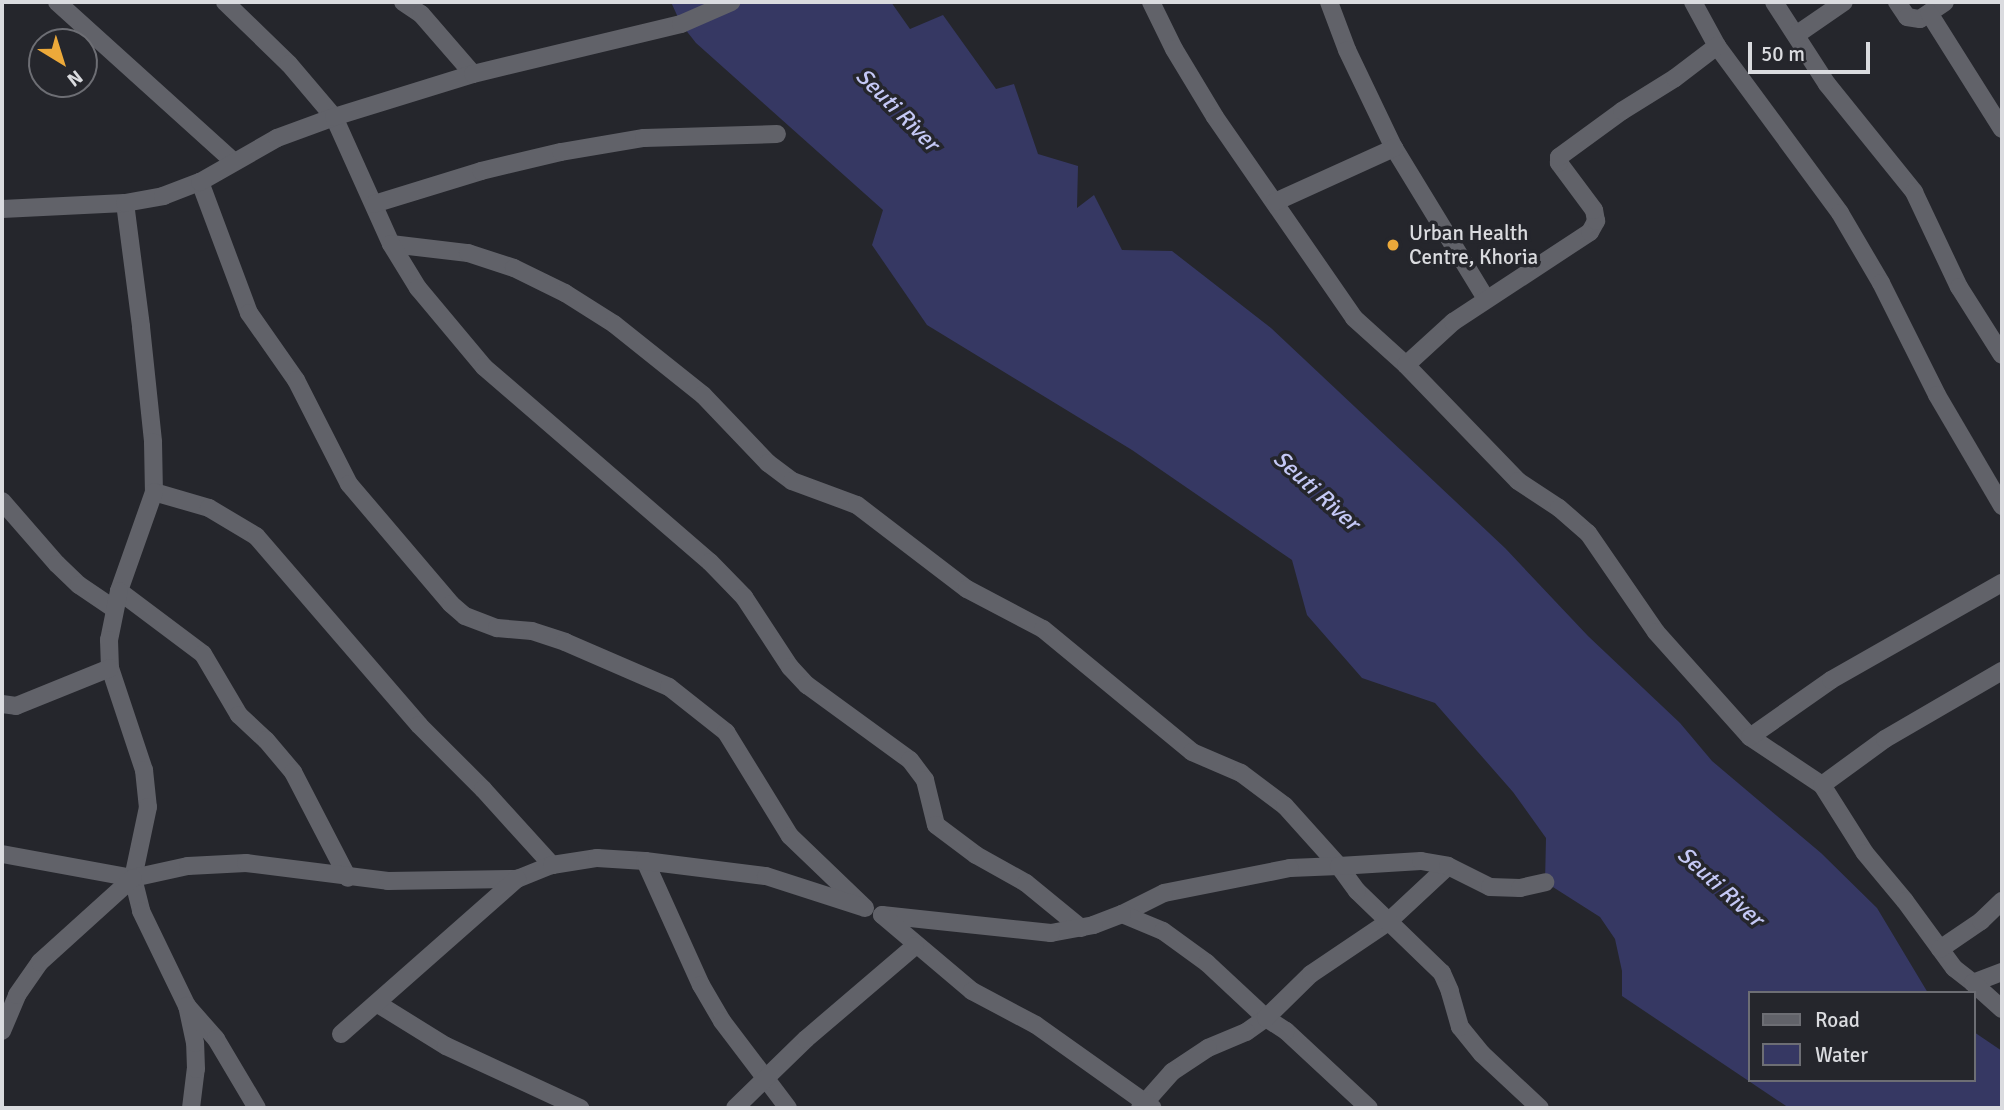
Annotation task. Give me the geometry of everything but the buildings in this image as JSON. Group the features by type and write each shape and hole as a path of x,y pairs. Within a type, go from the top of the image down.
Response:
{"street":[{"path":"57,2 233,161"},
{"path":"225,2 289,64 334,117 391,244 418,288 484,367 710,562 744,597 790,667 807,685 910,760 925,780 936,825 976,855 1026,883 1081,928"},
{"path":"403,2 421,14 473,75"},
{"path":"2,209 124,203 163,196 200,182 277,138 334,117 473,75 681,24 730,2"},
{"path":"1152,2 1174,49 1215,117 1354,318 1406,365 1518,481 1559,508 1588,533 1656,632 1750,737 1822,785 1864,853 1905,901 1954,968 2002,1009"},
{"path":"1329,2 1347,50 1394,149 1486,299"},
{"path":"1693,2 1717,46 1840,212 1881,283 1937,395 2002,506"},
{"path":"1774,2 1827,83 1914,192 1959,287 2002,355"},
{"path":"1796,35 1844,2"},
{"path":"1897,2 1912,19 1920,19 1945,2"},
{"path":"1929,13 2002,129"},
{"path":"1406,365 1453,322 1590,232 1597,221 1594,210 1559,163 1563,151 1675,78 1717,46"},
{"path":"374,204 481,172 561,152 644,138 778,134"},
{"path":"1275,202 1394,149"},
{"path":"200,182 249,313 296,380 349,484 451,604 465,616 497,628 532,631 565,642 668,687 726,732 790,836 874,912 972,991 1036,1025 1146,1106 1172,1072 1208,1048 1246,1032 1266,1018 1311,974 1388,922 1448,866"},
{"path":"124,203 143,340 154,492 113,608 109,640 110,668 146,782 148,807 133,878 141,911 187,1006 216,1039 257,1108"},
{"path":"391,244 468,253 514,268 565,293 614,324 703,395 768,463 784,475 857,505 967,589 1043,629 1192,752 1241,773 1284,806 1339,866 1357,891 1441,973 1450,990 1460,1027 1474,1045 1540,1108"},
{"path":"154,492 209,508 256,536 419,725 483,789 552,865"},
{"path":"2,501 57,564 79,585 113,608"},
{"path":"1750,737 1831,680 2002,583"},
{"path":"119,591 203,654 239,715 266,740 293,772 348,878"},
{"path":"2,704 16,706 110,668"},
{"path":"1822,785 1885,739 2002,671"},
{"path":"2,854 133,878 188,866 246,863 388,881 517,879"},
{"path":"341,1034 517,879 552,865 597,858 645,861 766,876 874,912 1051,933 1081,928 1122,914 1164,892 1290,868 1421,861 1448,866 1489,887 1520,888 1545,881"},
{"path":"645,861 701,985 722,1021 764,1080 788,1108"},
{"path":"2,1031 16,995 40,962 133,878"},
{"path":"1940,949 1981,921 2002,901"},
{"path":"1122,914 1163,931 1207,963 1369,1108"},
{"path":"735,1108 806,1039 915,946"},
{"path":"1973,983 2002,972"},
{"path":"378,1003 446,1046 580,1108"},
{"path":"187,1006 195,1056 191,1108"}],"water":[{"name":"Seuti River","path":"671,2 891,2 910,29 943,15 996,89 1014,84 1038,154 1078,166 1077,208 1094,195 1122,250 1172,251 1271,328 1505,548 1588,636 1680,723 1712,761 1821,853 1877,908 1927,991 1748,991 1748,1081 1622,996 1622,971 1615,939 1600,917 1545,882 1546,838 1513,792 1435,703 1362,678 1307,615 1292,560 1132,450 927,325 872,245 883,210 696,43 681,24"},
{"path":"1976,1033 2002,1051 2002,1108 1789,1108 1750,1082 1976,1082"}],"place":[{"name":"Urban Health Centre, Khoria","path":"1393,245"}]}
